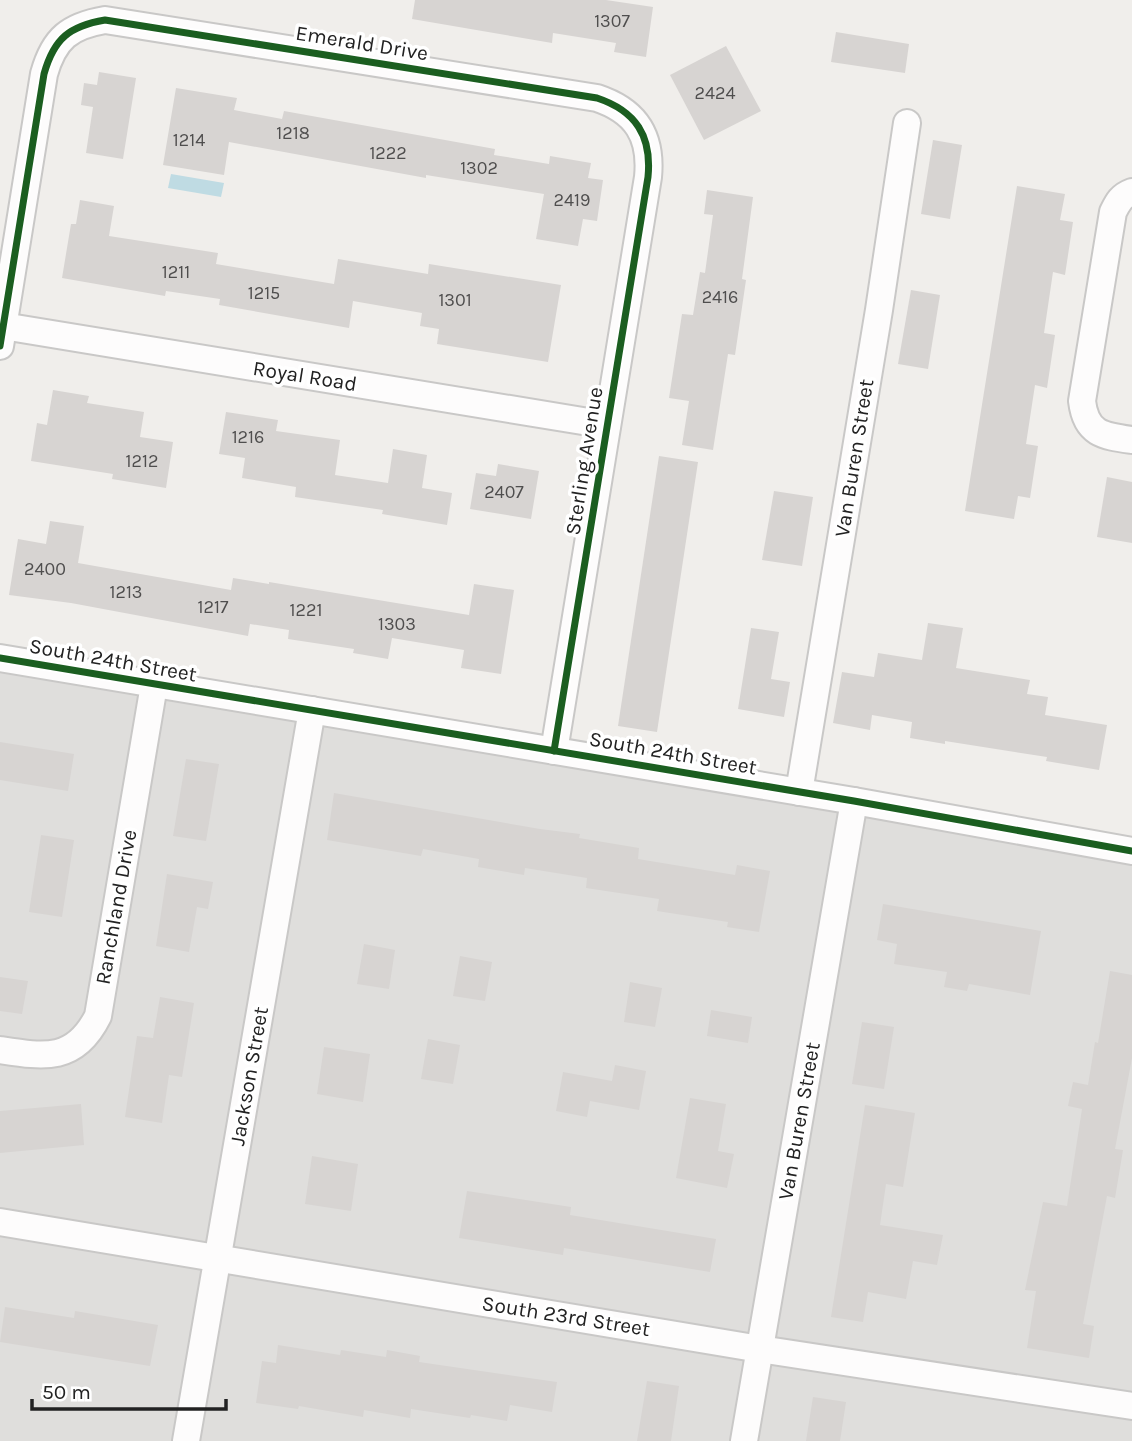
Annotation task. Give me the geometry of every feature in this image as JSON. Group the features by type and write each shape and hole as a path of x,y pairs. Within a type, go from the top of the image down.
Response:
{"street":[{"name":"Emerald Drive","path":"2,336 48,58 68,32 83,24 105,20 597,98 613,103 639,125 650,158 649,177"},
{"name":"Van Buren Street","path":"799,792 879,310 907,123"},
{"name":"Sterling Avenue","path":"554,751 649,177"},
{"path":"1132,192 1119,201 1113,212 1082,401 1088,422 1096,431 1132,440"},
{"name":"Royal Road","path":"2,336 607,425"},
{"name":"South 24th Street","path":"0,658 1132,850"},
{"name":"Ranchland Drive","path":"0,1050 32,1055 51,1055 65,1051 79,1043 98,1016 154,685"},
{"name":"Jackson Street","path":"186,1441 312,710"},
{"name":"Van Buren Street","path":"744,1441 854,802"},
{"name":"South 23rd Street","path":"0,1222 760,1349 1132,1406"}],"shaded area":[{"path":"0,658 1132,851 1132,1441 0,1441"}],"water":[{"path":"171,174 224,183 221,197 168,188"}],"building":[{"path":"415,0 606,0 653,7 646,57 614,52 616,43 553,33 552,43 412,19"},
{"path":"836,32 909,44 905,73 831,62"},
{"path":"726,46 761,111 704,140 670,75"},
{"path":"99,72 136,78 123,159 86,153 93,107 81,105 84,83 97,85"},
{"path":"176,88 237,98 234,110 282,119 284,111 495,149 494,155 549,164 550,156 591,163 588,178 603,180 597,221 583,219 578,246 536,239 544,194 426,175 426,178 229,142 224,175 163,165"},
{"path":"933,140 962,145 950,219 921,214"},
{"path":"1017,186 1065,194 1060,220 1073,222 1065,275 1053,272 1044,333 1055,335 1047,388 1035,385 1026,444 1038,446 1030,498 1018,496 1014,519 965,511"},
{"path":"707,190 753,197 742,279 746,280 735,355 728,354 713,450 682,445 689,401 669,398 682,314 693,315 700,272 705,273 713,215 704,214"},
{"path":"80,200 114,206 109,236 218,253 216,264 334,284 338,259 428,274 429,264 561,285 548,362 437,344 439,329 420,326 422,313 353,301 349,328 219,305 220,299 166,291 165,296 62,278 71,224 76,224"},
{"path":"911,290 940,295 928,369 898,364"},
{"path":"53,390 89,396 87,403 144,412 140,437 173,442 166,488 112,479 113,474 31,461 37,423 47,425"},
{"path":"226,412 278,420 276,431 340,440 335,475 388,483 393,449 427,455 422,488 452,493 447,525 382,514 383,510 295,497 296,487 242,478 245,458 219,454"},
{"path":"659,456 698,462 657,732 618,726"},
{"path":"498,464 539,471 531,519 470,509 476,473 496,476"},
{"path":"1107,477 1132,482 1132,543 1097,537"},
{"path":"774,491 813,497 802,566 762,560"},
{"path":"50,521 84,526 78,563 231,590 233,578 469,615 474,584 514,590 501,674 461,668 464,650 392,638 388,659 353,653 354,649 288,639 289,630 250,624 248,636 71,603 9,595 18,539 46,544"},
{"path":"928,623 963,628 956,668 1030,680 1027,694 1048,697 1045,715 1107,725 1099,770 1046,761 1047,757 910,738 912,722 872,715 870,730 833,723 842,672 874,677 878,653 922,660"},
{"path":"751,628 779,632 771,679 790,682 784,717 738,709"},
{"path":"0,742 74,754 68,791 0,780"},
{"path":"186,759 219,764 206,841 173,836"},
{"path":"334,793 580,834 579,838 639,848 638,859 735,875 737,865 770,871 759,932 727,927 728,922 657,911 659,899 586,888 587,878 525,868 524,875 478,867 479,859 423,849 421,856 327,840"},
{"path":"41,835 74,840 62,917 29,912"},
{"path":"167,874 213,882 208,909 197,907 189,952 156,946"},
{"path":"883,904 1041,931 1030,995 969,984 967,991 944,987 947,972 894,964 897,944 877,940"},
{"path":"364,944 395,950 389,989 357,984"},
{"path":"460,956 492,962 485,1001 453,996"},
{"path":"1110,971 1132,975 1132,1058 1115,1149 1123,1150 1115,1198 1107,1196 1083,1324 1094,1326 1089,1358 1027,1348 1036,1291 1025,1290 1043,1202 1067,1206 1082,1109 1068,1106 1073,1082 1088,1085"},
{"path":"0,977 28,981 22,1014 0,1011"},
{"path":"630,982 662,988 655,1027 624,1022"},
{"path":"160,997 194,1003 182,1077 169,1075 162,1123 125,1117 137,1036 153,1038"},
{"path":"711,1010 752,1017 748,1043 707,1036"},
{"path":"862,1022 894,1027 884,1089 852,1084"},
{"path":"428,1039 460,1045 453,1084 421,1079"},
{"path":"324,1047 370,1054 363,1102 317,1094"},
{"path":"615,1065 646,1071 639,1110 590,1101 587,1117 556,1111 563,1072 612,1081"},
{"path":"690,1098 726,1104 718,1151 734,1154 727,1188 676,1178"},
{"path":"81,1104 84,1145 0,1153 0,1111"},
{"path":"865,1105 915,1113 903,1187 886,1184 880,1225 943,1235 937,1265 913,1261 906,1299 868,1292 863,1322 831,1317"},
{"path":"312,1156 358,1164 351,1211 305,1204"},
{"path":"467,1191 571,1207 570,1215 716,1239 710,1272 564,1248 563,1255 459,1238"},
{"path":"5,1307 74,1318 75,1311 158,1325 150,1366 0,1342"},
{"path":"278,1345 340,1355 341,1350 386,1357 387,1350 420,1356 419,1362 557,1382 552,1412 510,1405 507,1421 411,1409 410,1418 364,1410 363,1417 299,1406 298,1409 256,1403 262,1361 276,1363"},
{"path":"647,1381 679,1386 671,1441 637,1441"},
{"path":"813,1397 846,1402 840,1441 806,1441"}],"cycle path":[{"path":"0,346 44,74 58,43 82,26 105,20 597,98 622,110 639,127 644,137 649,162 648,177 554,751"},
{"path":"0,658 854,801 1132,851"}]}
